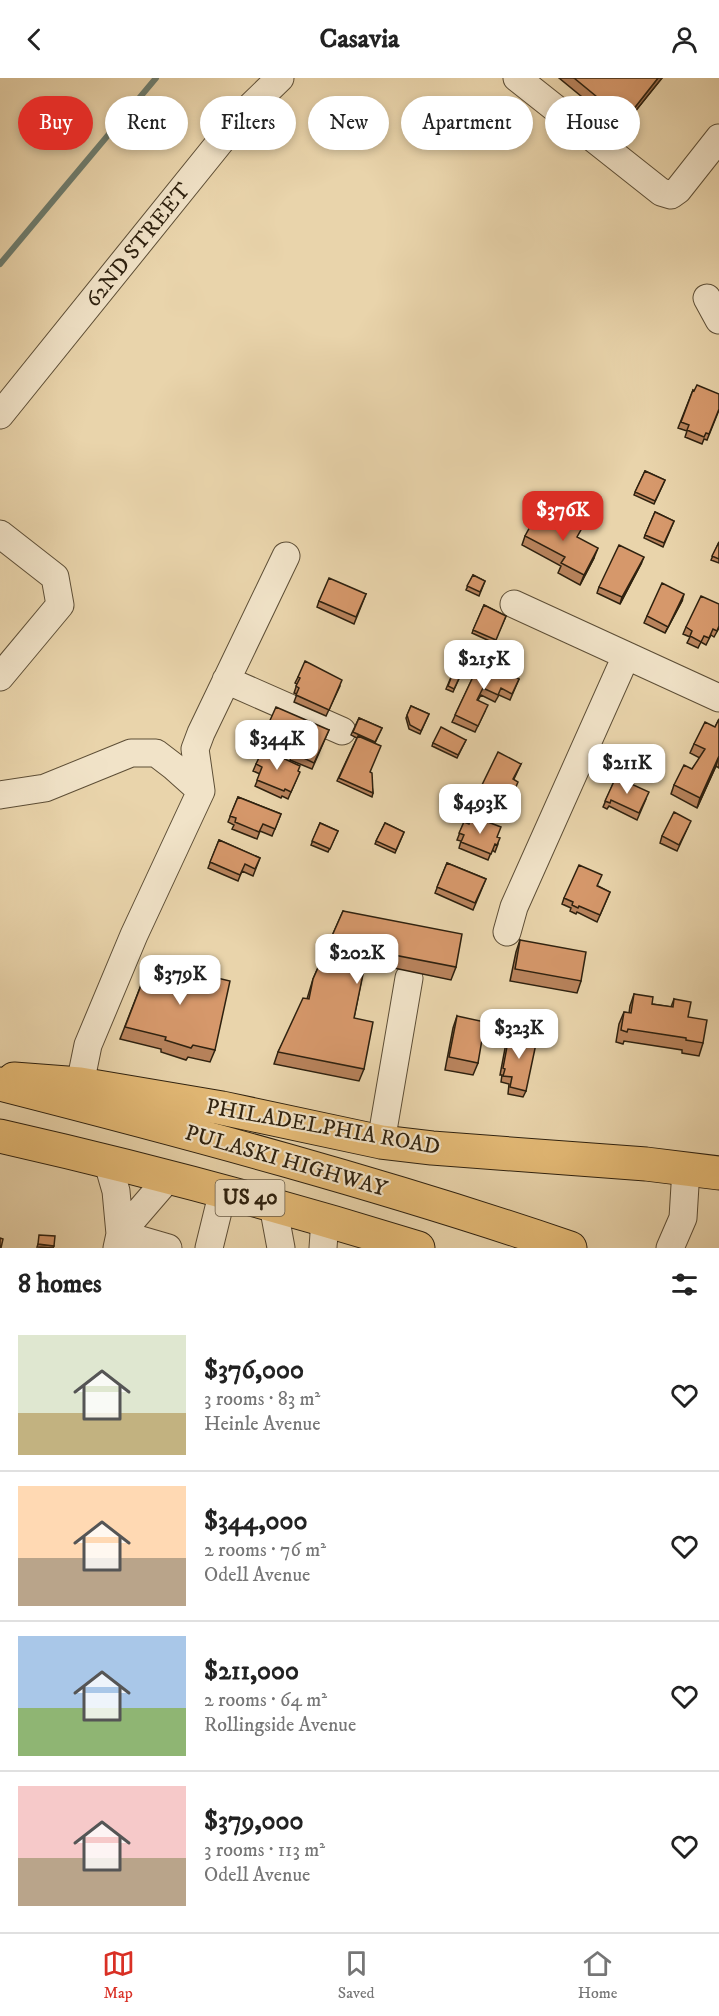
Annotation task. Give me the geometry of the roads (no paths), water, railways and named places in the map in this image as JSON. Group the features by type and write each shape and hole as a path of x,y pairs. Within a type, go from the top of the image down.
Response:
{"main road":[{"name":"PHILADELPHIA ROAD","path":"0,1077 80,1084 222,1108 381,1142 719,1173"},
{"name":"PULASKI HIGHWAY","path":"0,1084 289,1160 481,1217 570,1248"},
{"name":"PULASKI HIGHWAY","path":"0,1136 107,1160 273,1205 324,1234 401,1245"}],"street":[{"name":"62ND STREET","path":"0,415 242,116 280,78"},
{"path":"517,78 661,192 671,195 678,190 719,138"},
{"path":"0,534 55,577 60,605 0,677"},
{"path":"80,1084 88,1045 134,934 201,791 195,749 201,733 286,556"},
{"path":"514,604 719,698"},
{"path":"507,933 514,907 626,656"},
{"path":"226,680 342,731"},
{"path":"0,795 45,788 131,753 156,753 201,791"},
{"path":"381,1142 409,978"},
{"path":"107,1160 116,1191 118,1241"},
{"path":"679,1246 686,1169"},
{"path":"118,1241 170,1176"},
{"path":"209,1248 223,1191"},
{"path":"273,1205 281,1248"},
{"path":"118,1241 168,1248"}],"waterway":[{"path":"0,264 156,78"}]}
